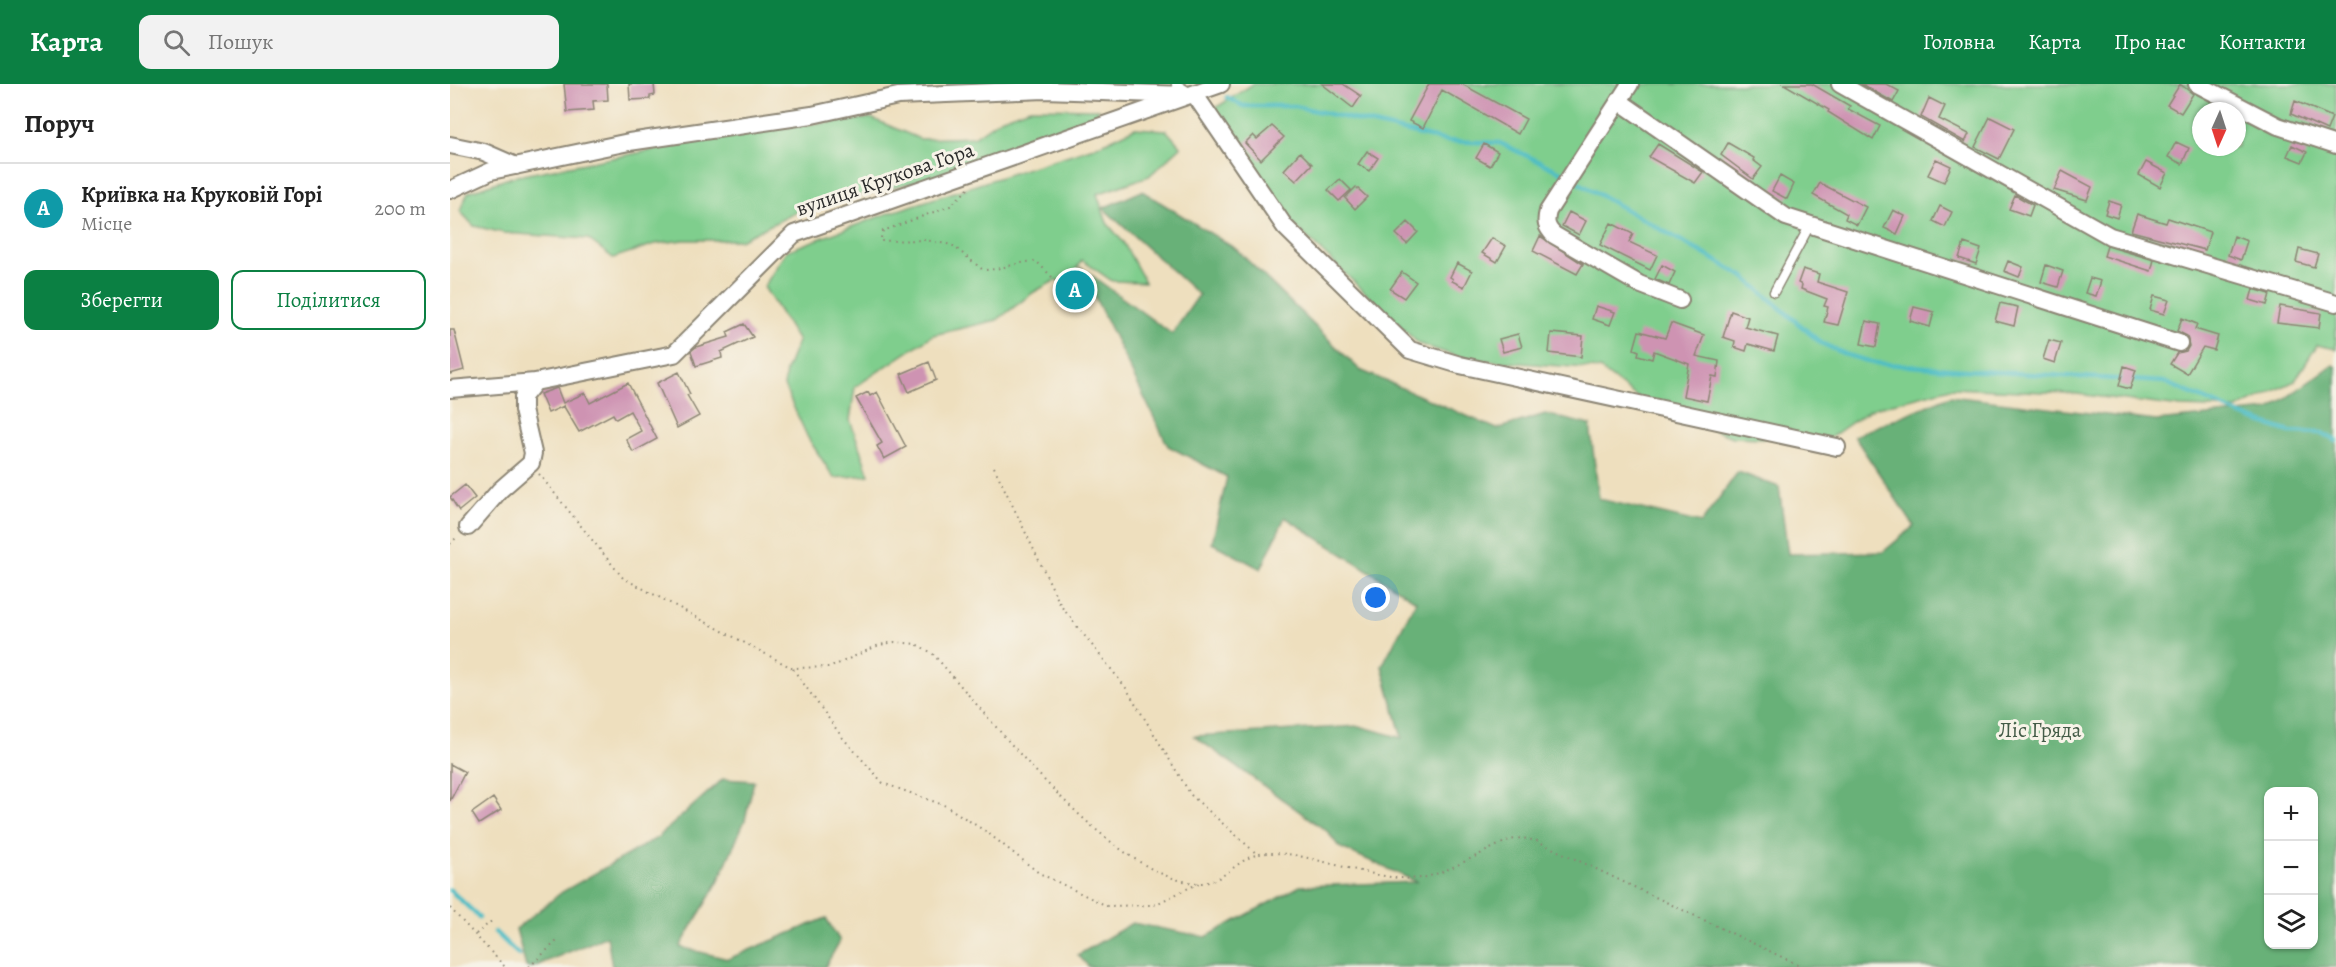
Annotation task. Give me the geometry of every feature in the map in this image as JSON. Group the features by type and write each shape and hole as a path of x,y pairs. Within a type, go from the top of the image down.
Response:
{"street":[{"name":"вулиця Крукова Гора","path":"450,389 535,382 674,354 795,234 1221,84"},
{"path":"1629,84 1548,211 1545,220 1547,229 1639,284 1680,300"},
{"path":"1840,84 2110,236 2336,303"},
{"path":"2197,84 2278,126 2336,145"},
{"path":"450,190 491,171 629,142 812,115 898,96 1045,90 1195,95 1285,227 1410,350 1460,365 1837,447"},
{"path":"1619,101 1786,218 2179,343"},
{"path":"450,145 484,152 516,166"},
{"path":"468,527 500,490 531,463 533,453 523,410 523,397 535,382"}],"lane":[{"path":"1176,84 1195,95"},
{"path":"1774,292 1810,225"}],"path":[{"path":"969,188 950,206 884,231 880,241 935,241 952,245 982,270 995,270 1020,262 1036,261 1059,284"},
{"path":"531,463 562,505 623,578 792,668 842,737 883,783 946,806 988,833 1039,873 1107,906 1154,905 1200,883 1215,880 1257,854 1286,854 1381,875 1425,877 1509,840 1522,838 1548,846 1803,967"},
{"path":"994,467 1061,606 1126,688 1191,795 1257,854"},
{"path":"792,668 831,667 879,645 895,642 916,644 932,653 1012,748 1101,835 1164,873 1200,883"},
{"path":"450,908 505,967"},
{"path":"476,934 494,919"},
{"path":"530,967 559,939"}],"green space":[{"path":"1253,84 2336,84 2336,349 2317,345 2295,381 2237,409 2181,407 2069,393 1951,388 1871,409 1827,440 1732,437 1641,400 1600,369 1465,359 1419,344 1291,222 1206,114"},
{"path":"1030,108 1099,109 1095,122 934,177 797,212 740,240 683,240 655,244 613,258 588,239 504,233 474,226 460,211 468,192 512,177 758,130 871,118 920,139 974,137 1000,119"},
{"path":"1135,128 1166,130 1181,147 1149,176 1097,194 1107,223 1123,242 1145,282 1112,281 1082,260 1067,284 1056,280 1034,292 997,320 933,335 855,387 850,420 869,475 834,478 808,438 784,386 786,371 798,341 764,287 786,251 886,214 1097,146"},
{"name":"Ліс Гряда","path":"1142,191 1236,249 1360,370 1497,429 1545,414 1590,425 1599,499 1701,523 1738,472 1779,487 1788,554 1883,552 1914,526 1854,436 1950,396 2156,421 2269,410 2333,365 2336,366 2336,967 1089,967 1078,955 1132,923 1206,937 1300,886 1417,882 1339,847 1328,832 1194,736 1359,726 1402,738 1382,666 1416,601 1285,517 1261,569 1212,543 1227,477 1168,446 1080,267 1172,334 1199,295 1103,208"},
{"path":"723,779 754,781 745,820 718,882 680,947 728,959 826,918 840,941 825,967 612,967 607,936 533,967 526,967 516,929 562,892 657,838"}],"building":[{"path":"564,84 607,84 608,100 593,101 594,110 567,112"},
{"path":"629,84 654,84 655,95 650,96 650,99 630,100"},
{"path":"1322,84 1343,84 1361,96 1353,108"},
{"path":"1429,84 1462,84 1526,119 1518,134 1442,90 1423,128 1409,121"},
{"path":"1784,84 1812,84 1850,106 1848,109 1880,126 1873,140 1828,112 1829,110"},
{"path":"1861,84 1886,84 1899,91 1893,102"},
{"path":"2180,84 2193,94 2181,113 2167,105"},
{"path":"1929,98 1945,106 1939,119 1969,134 1965,142 1921,117"},
{"path":"2295,101 2332,117 2327,130 2291,114"},
{"path":"1990,117 2014,129 1999,159 1975,147"},
{"path":"1272,126 1284,137 1261,160 1245,143 1253,135 1257,139"},
{"path":"2176,142 2189,148 2182,164 2168,157"},
{"path":"1728,143 1754,158 1753,160 1762,167 1753,179 1721,155"},
{"path":"1484,144 1498,152 1490,166 1476,158"},
{"path":"1658,144 1703,172 1695,183 1649,157"},
{"path":"2292,145 2307,152 2302,162 2287,156"},
{"path":"1367,151 1378,158 1369,171 1358,164"},
{"path":"1300,152 1312,164 1296,181 1284,170"},
{"path":"1936,159 1951,166 1944,182 1928,175"},
{"path":"2146,162 2167,173 2160,187 2139,175"},
{"path":"2062,171 2092,187 2087,200 2054,190"},
{"path":"1780,176 1794,184 1787,199 1772,191"},
{"path":"1340,179 1351,190 1339,201 1328,190"},
{"path":"1820,183 1866,207 1857,225 1845,219 1847,214 1813,195"},
{"path":"1356,187 1367,197 1355,209 1345,198"},
{"path":"2015,195 2033,205 2029,216 2009,209"},
{"path":"2109,201 2121,205 2117,218 2105,214"},
{"path":"1940,206 1952,212 1945,227 1933,221"},
{"path":"1893,210 1905,216 1897,234 1884,228"},
{"path":"1569,212 1586,221 1579,235 1562,226"},
{"path":"2137,214 2166,223 2168,218 2210,232 2205,250 2131,231"},
{"path":"1408,222 1418,232 1407,244 1396,234"},
{"path":"1611,223 1633,234 1629,242 1657,255 1650,270 1600,245"},
{"path":"1540,236 1583,264 1577,274 1533,251"},
{"path":"2234,236 2247,241 2241,260 2228,255"},
{"path":"1492,238 1506,246 1497,262 1482,253"},
{"path":"1964,243 1981,249 1976,264 1959,258"},
{"path":"2107,246 2154,260 2151,271 2104,256"},
{"path":"2299,249 2318,254 2314,267 2296,262"},
{"path":"2008,261 2023,267 2019,277 2004,271"},
{"path":"1457,263 1472,271 1464,287 1452,281 1450,277"},
{"path":"1662,265 1675,272 1669,285 1655,279"},
{"path":"2046,265 2063,271 2058,287 2041,282"},
{"path":"1803,269 1819,274 1817,282 1848,292 1838,325 1824,322 1828,307 1824,306 1827,299 1801,289 1802,285 1798,283"},
{"path":"1402,272 1416,282 1404,298 1390,289"},
{"path":"2090,278 2101,281 2096,296 2085,293"},
{"path":"2253,289 2270,294 2267,305 2250,300"},
{"path":"2154,296 2169,300 2164,314 2150,310"},
{"path":"2000,303 2018,307 2014,326 1995,321"},
{"path":"1596,306 1615,312 1610,325 1592,319"},
{"path":"2280,306 2321,313 2319,328 2277,323"},
{"path":"1914,307 1934,312 1930,327 1910,321"},
{"path":"1731,311 1748,317 1745,327 1778,336 1774,351 1748,344 1746,351 1734,347 1735,341 1723,337"},
{"path":"2182,318 2197,324 2195,329 2218,336 2214,350 2203,347 2187,374 2170,364 2177,353 2186,351 2189,346 2187,336 2177,331"},
{"path":"1866,321 1880,324 1876,347 1861,344"},
{"path":"1671,323 1704,335 1696,356 1719,361 1717,377 1712,376 1707,401 1683,396 1689,364 1654,351 1652,359 1638,355 1639,351 1634,349 1639,331 1665,338"},
{"path":"744,324 753,337 721,352 722,358 696,366 691,351 696,347 729,337 727,332"},
{"path":"450,330 454,330 464,370 450,374"},
{"path":"1551,333 1583,336 1581,357 1549,353"},
{"path":"1518,334 1522,347 1503,352 1499,339"},
{"path":"2049,340 2061,343 2055,363 2043,359"},
{"path":"929,362 936,380 909,392 901,374"},
{"path":"2124,366 2136,370 2130,389 2119,386"},
{"path":"679,372 690,394 687,395 699,416 677,428 657,383"},
{"path":"628,383 657,439 633,452 626,439 641,431 630,411 616,419 613,414 579,432 564,406 548,413 540,394 557,388 563,403 585,393 590,403"},
{"path":"868,392 870,396 877,392 906,447 884,459 877,446 882,443 856,398"},
{"path":"465,485 475,498 459,511 450,497"},
{"path":"450,764 465,772 450,801"},
{"path":"493,798 501,810 479,824 472,813"}],"waterway":[{"path":"1227,97 1243,106 1295,106 1447,141 1500,143 1563,173"},
{"path":"1579,183 1743,276 1821,343 1847,355 1875,363 2164,382 2248,418 2290,432 2322,433 2336,441"},
{"path":"450,890 479,917"},
{"path":"495,932 519,955"}],"place":[{"name":"Криївка на Круковій Горі","path":"1075,290"}]}
